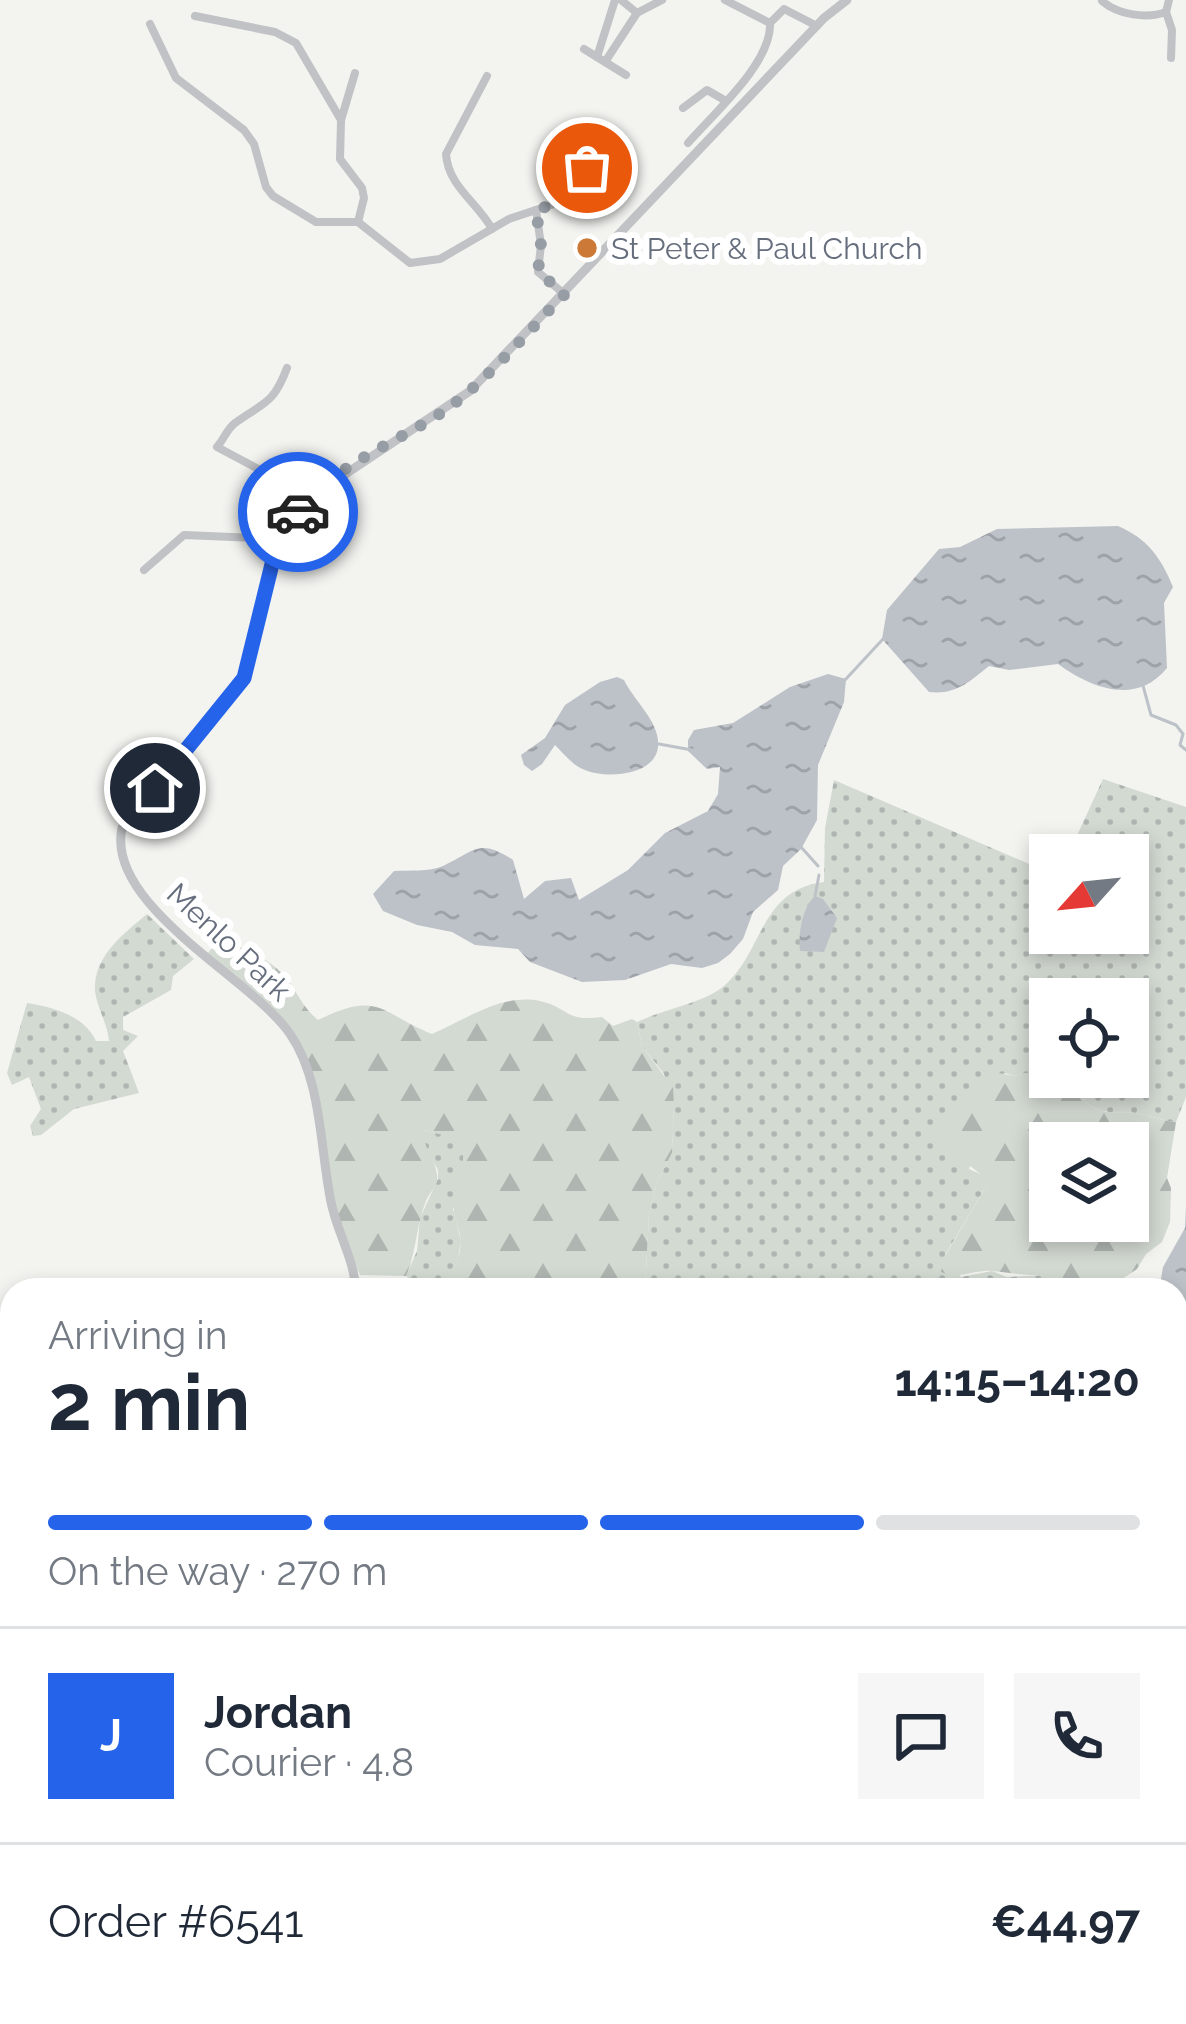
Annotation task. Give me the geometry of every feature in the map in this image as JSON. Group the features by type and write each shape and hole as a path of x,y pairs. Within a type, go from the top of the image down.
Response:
{"street":[{"path":"601,59 618,0 637,13"},
{"path":"601,59 637,13 662,0"},
{"path":"725,0 770,23"},
{"path":"144,570 184,535 282,539 311,497 460,399 847,0"},
{"path":"1169,0 1171,58"},
{"path":"1102,2 1118,11 1149,16 1166,12"},
{"path":"688,143 762,53 770,23 783,4 817,26"},
{"path":"195,16 287,36 296,43 340,120"},
{"path":"150,24 176,77 244,130 273,196 316,222 358,222 410,263 440,259 492,229 598,187 575,137"},
{"path":"584,49 626,75"},
{"path":"355,73 340,120 340,159 362,188 358,222"},
{"path":"487,76 446,154 456,184 492,229"},
{"path":"683,108 707,90 726,101"},
{"path":"536,210 541,245 538,272 565,294"},
{"path":"286,368 274,398 236,423 217,446 311,497"},
{"name":"Menlo Park","path":"282,539 264,589 244,678 129,816 120,839 122,854 150,904 290,1034 312,1095 332,1207 353,1278"}],"green space":[{"path":"1103,779 1186,807 1186,1097 1176,1122 1106,1112 1081,1098 1149,1098 1149,978 1029,978 1029,1073 1004,1073 969,1169 984,1176 987,1185 945,1255 961,1277 992,1271 1007,1277 1046,1278 646,1278 649,1215 657,1182 672,1153 674,1105 664,1074 642,1046 637,1022 724,986 774,909 803,887 824,882 825,828 834,780 1029,864 1029,954 1149,954 1149,834 1078,834"},
{"path":"147,914 194,959 173,976 171,990 123,1017 123,1030 138,1036 123,1051 139,1093 74,1109 33,1136 30,1126 41,1109 29,1077 12,1085 7,1073 27,1003 67,1014 96,1041 109,1041 95,991 97,973 114,944"},
{"path":"218,940 250,951 286,978 318,1020 368,1006 432,1034 485,1009 526,1000 550,1004 580,1018 602,1017 613,1026 632,1019 637,1022 642,1046 673,1088 674,1105 672,1153 657,1182 649,1215 646,1278 443,1278 460,1252 454,1207 464,1151 447,1136 423,1130 437,1179 423,1210 406,1276 360,1275 332,1207 312,1095 290,1034 205,957"},
{"path":"998,1073 1029,1073 1029,1098 1081,1098 1106,1112 1176,1122 1167,1178 1170,1222 1162,1242 1124,1278 941,1272 945,1256 987,1185 945,1146 935,1125"},
{"path":"422,1130 451,1136 464,1151 461,1192 453,1209 461,1241 458,1258 445,1278 406,1276 417,1251 420,1218 438,1179"}],"water":[{"path":"1118,526 1152,551 1173,587 1164,603 1167,668 1142,687 1099,686 1058,664 1009,670 989,666 955,689 929,692 882,639 887,610 939,549 960,547 997,529"},
{"path":"828,674 846,679 844,702 818,765 817,820 801,849 783,866 778,890 753,912 743,939 718,963 702,968 671,964 625,980 582,982 530,962 518,949 475,945 452,932 383,911 373,894 394,871 437,868 484,848 513,860 524,899 545,881 571,878 579,900 628,870 665,833 708,811 718,794 720,767 707,769 688,751 694,730 733,723 790,687"},
{"path":"624,680 655,729 658,747 648,764 628,773 594,773 577,766 555,745 532,771 524,765 521,755 545,738 565,705 600,682"},
{"path":"815,896 837,918 824,952 800,951 802,921"},
{"path":"1186,1206 1186,1278 1161,1278 1163,1267 1185,1228"}],"waterway":[{"path":"845,680 883,639"},
{"path":"1142,682 1151,715 1176,725 1183,734 1180,745 1186,750"},
{"path":"659,744 692,750"},
{"path":"801,847 818,866"},
{"path":"815,896 819,875"}],"way so far":[{"path":"298,512 333,480 470,391 565,294 538,272 541,245 536,210 596,190 597,181 587,168"}],"place":[{"name":"St Peter & Paul Church","path":"587,248"}],"route":[{"path":"155,788 244,678 273,560 298,512"}]}
